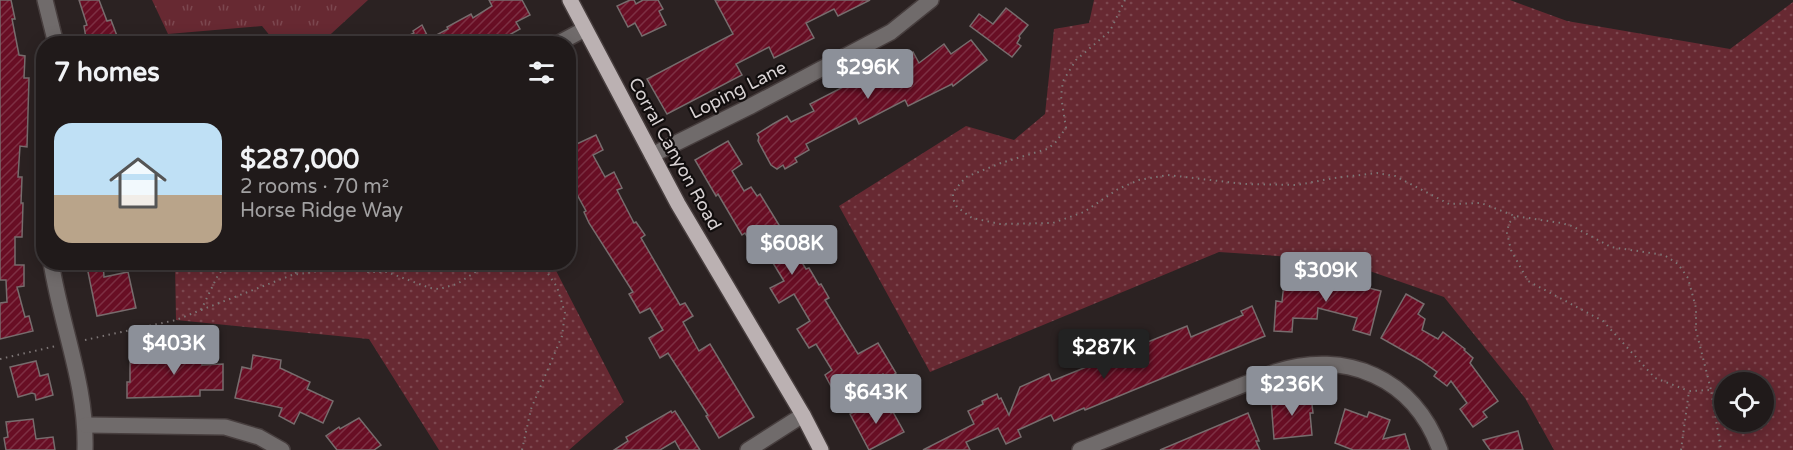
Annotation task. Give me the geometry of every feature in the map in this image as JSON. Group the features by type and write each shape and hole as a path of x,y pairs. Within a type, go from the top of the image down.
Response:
{"main road":[{"name":"Corral Canyon Road","path":"570,0 678,204 821,450"}],"street":[{"path":"45,0 54,36"},
{"name":"Loping Lane","path":"652,155 891,32 931,0"},
{"path":"572,36 585,29"},
{"path":"52,270 80,384 86,425 85,450"},
{"path":"1080,450 1275,372 1316,364 1359,369 1393,386 1419,411 1440,450"},
{"path":"748,450 803,416"},
{"path":"86,425 225,427 258,437 282,450"}],"path":[{"path":"1125,0 1110,31 1076,60 1063,81 1061,96 1066,128 1063,134 1047,149 966,177 953,192 953,200 966,215 1000,224 1053,223 1084,212 1118,189 1139,180 1168,175 1244,184 1298,185 1377,173 1395,176 1449,204 1481,203 1515,216 1561,223 1611,246 1664,255 1678,264 1689,278 1696,308 1696,330 1712,390 1721,450"},
{"path":"1515,216 1509,223 1507,233 1511,250 1528,281 1603,321 1655,378 1689,391 1712,390"},
{"path":"201,310 222,270"},
{"path":"0,359 177,320 301,270"},
{"path":"292,275 327,270"},
{"path":"360,270 387,272 439,290 457,284 479,270"},
{"path":"522,450 531,409 562,336 565,313 557,287 545,270"},
{"path":"1681,450 1689,391"}],"green space":[{"path":"152,0 368,0 329,36 270,36 262,26 168,34"},
{"path":"1094,0 1510,0 1567,21 1730,49 1793,2 1793,450 1554,450 1525,398 1444,297 1338,260 1219,252 930,372 839,206 966,126 1014,140 1045,114 1054,29 1089,23"},
{"path":"175,270 556,270 624,402 569,450 439,450 369,339 176,320"}],"building":[{"path":"0,0 11,0 19,55 25,56 24,78 29,78 27,147 20,146 18,177 22,177 22,237 15,237 15,265 24,265 24,286 17,287 25,317 29,316 33,331 0,339 0,303 7,302 6,280 0,280"},
{"path":"79,0 99,0 107,21 111,20 117,36 86,36 84,26 87,25"},
{"path":"489,0 522,0 530,15 516,22 520,29 507,36 435,36 471,14 473,18 492,6"},
{"path":"634,0 636,4 643,0 658,0 663,9 659,11 666,25 642,36 635,23 628,27 617,6"},
{"path":"715,0 870,0 838,16 834,9 806,23 814,38 774,58 769,47 736,64 742,75 667,114 647,79 733,34"},
{"path":"1006,8 1028,25 1019,36 1017,43 1021,46 1012,57 970,26 979,14 993,24"},
{"path":"422,25 428,36 408,36 414,33 413,31"},
{"path":"971,40 987,60 953,86 952,84 908,106 905,100 859,124 856,118 806,144 809,150 795,158 797,162 785,169 783,165 777,169 771,165 758,141 757,134 787,116 791,122 814,111 810,104 874,71 880,81 903,69 898,59 913,52 919,63 944,44 951,54"},
{"path":"596,135 603,150 593,155 605,177 614,172 622,188 617,190 634,223 636,222 645,235 641,238 680,305 685,303 693,316 683,322 699,351 710,344 754,417 719,438 706,416 708,415 668,353 660,358 649,338 663,330 650,308 640,313 629,294 633,292 589,223 584,212 586,211 576,193 576,144"},
{"path":"728,141 742,164 732,171 744,191 751,187 757,196 760,194 806,269 809,268 819,285 821,284 829,298 825,300 858,354 878,343 896,373 887,379 883,374 850,394 843,384 833,390 825,375 832,370 816,344 809,348 797,329 810,321 794,294 779,303 770,288 784,281 770,258 763,262 745,233 742,235 695,160"},
{"path":"88,270 104,270 104,277 128,272 136,308 97,316"},
{"path":"1303,276 1320,277 1320,281 1338,289 1340,281 1381,291 1370,335 1353,330 1357,318 1318,308 1317,319 1293,318 1292,332 1274,331 1276,301 1282,302 1284,283 1302,284"},
{"path":"1406,294 1424,304 1418,314 1425,319 1422,330 1438,339 1443,332 1465,349 1473,358 1470,363 1498,401 1483,412 1487,417 1473,427 1460,409 1467,403 1451,381 1447,386 1434,376 1437,372 1381,338"},
{"path":"1252,306 1265,336 1085,410 1084,408 1054,421 1051,415 1018,430 1021,437 1006,444 998,428 966,442 970,450 923,450 974,424 968,411 997,394 1009,415 1020,387 1049,374 1052,381 1187,326 1191,337 1243,315 1241,311"},
{"path":"202,350 202,365 223,364 223,390 200,390 200,396 127,398 130,361 160,359 158,351"},
{"path":"253,355 281,360 280,368 310,382 307,389 333,401 323,423 300,412 294,424 279,416 282,408 235,398 242,367 251,369"},
{"path":"36,361 40,376 48,374 53,395 36,400 35,394 32,393 18,397 10,367"},
{"path":"1311,396 1312,435 1274,439 1271,400"},
{"path":"880,404 883,409 887,407 891,413 893,412 904,432 869,450 850,414 865,406 867,410"},
{"path":"1345,409 1367,417 1369,412 1390,420 1383,439 1405,434 1410,450 1353,450 1335,443"},
{"path":"671,411 672,413 675,411 700,450 680,450 675,441 660,450 614,450 628,441 626,437"},
{"path":"1248,413 1259,441 1256,441 1260,450 1160,450"},
{"path":"359,418 381,445 374,450 337,450 326,436"},
{"path":"33,419 36,439 53,437 55,450 6,450 4,438 8,437 6,422"},
{"path":"1518,431 1523,450 1490,450 1483,440"}]}
